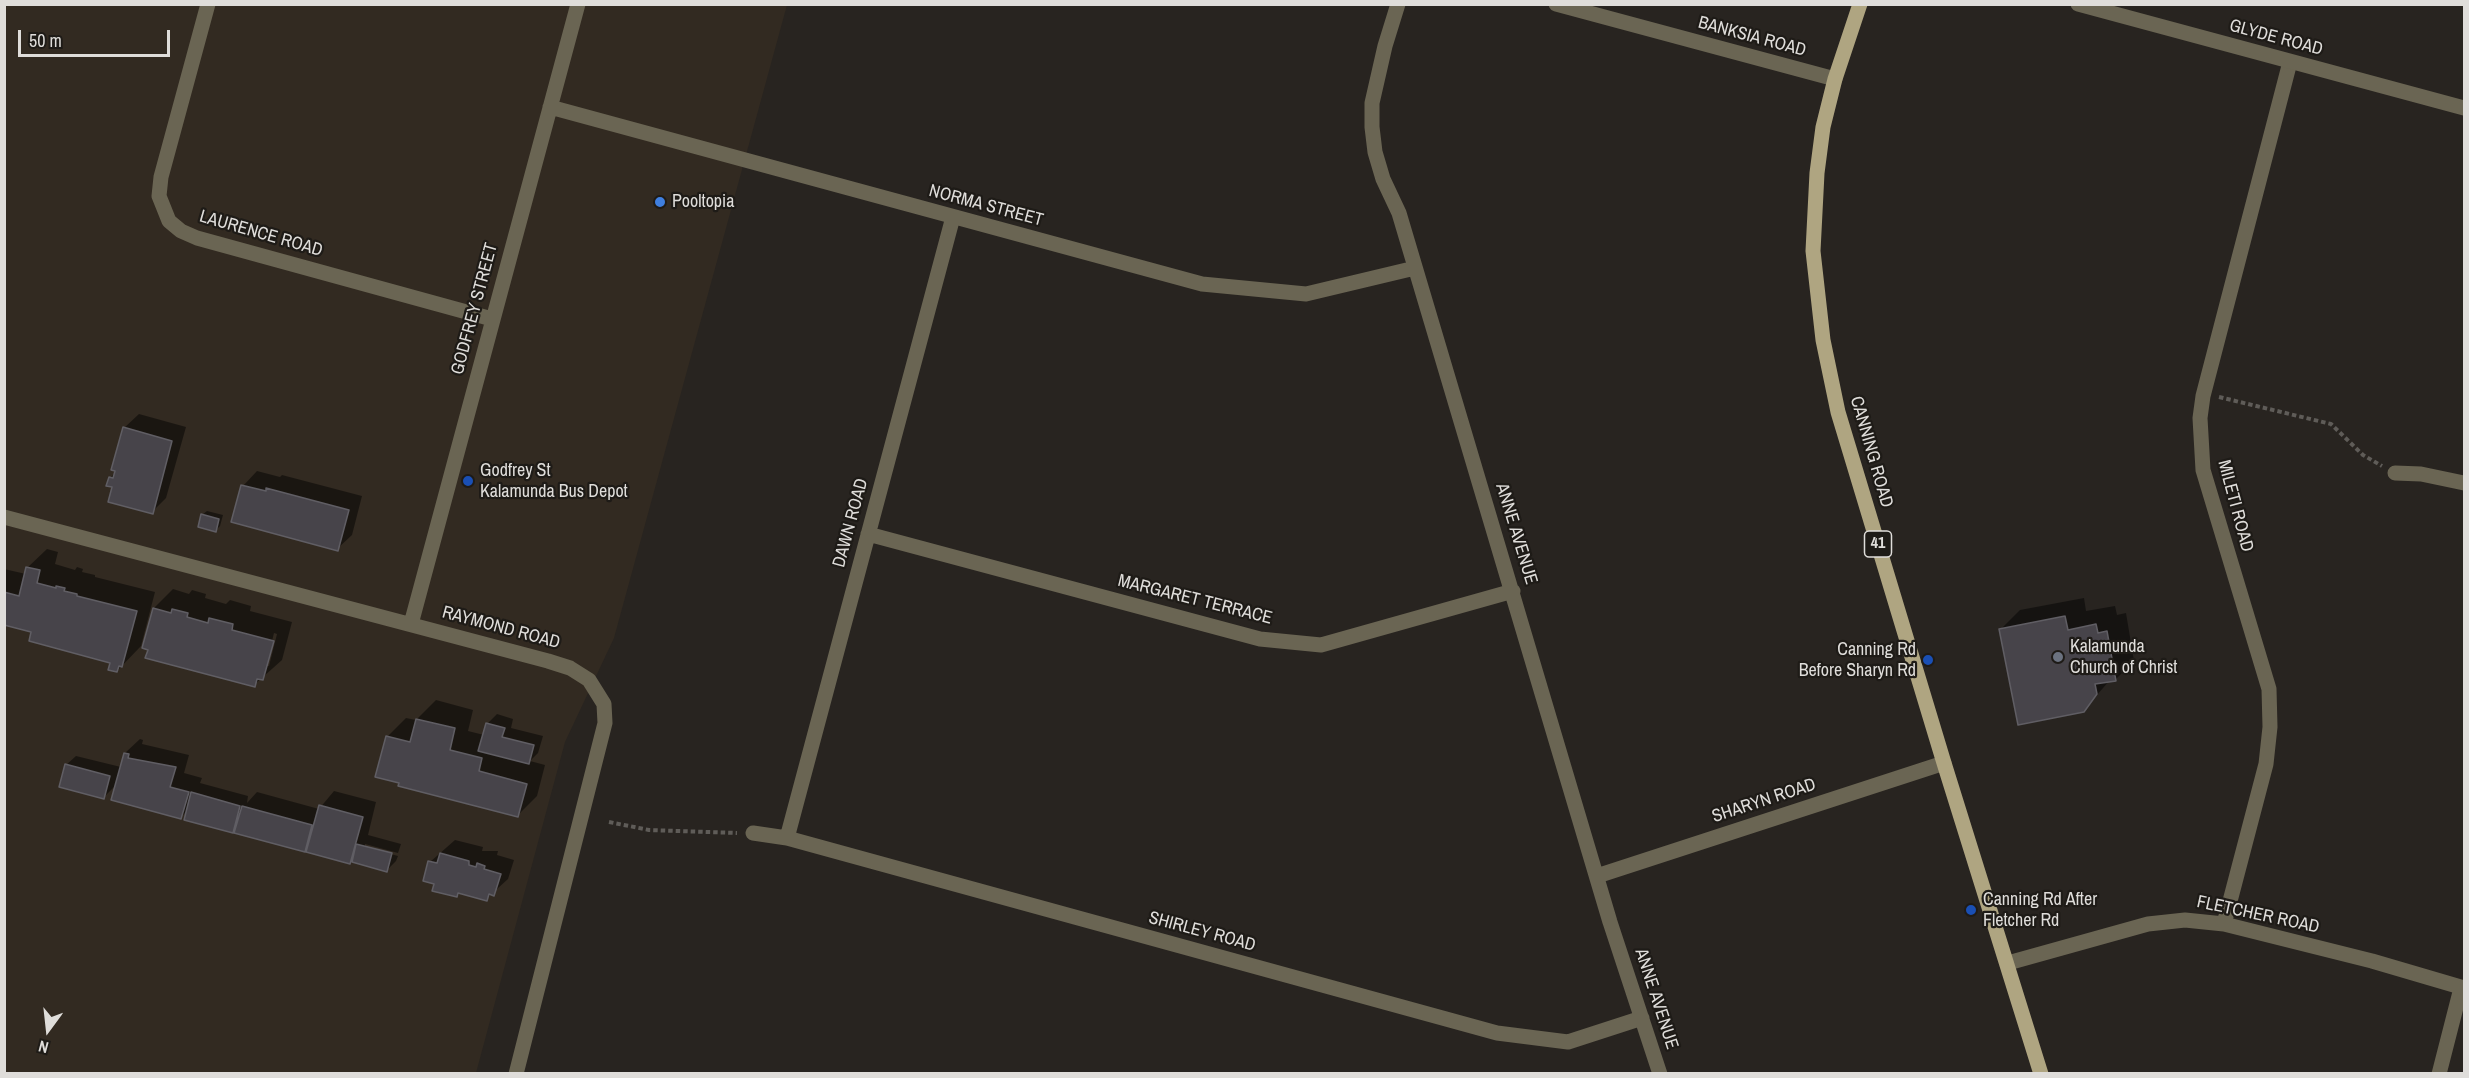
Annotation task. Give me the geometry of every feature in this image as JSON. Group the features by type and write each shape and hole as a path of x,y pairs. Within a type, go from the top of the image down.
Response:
{"main road":[{"name":"CANNING ROAD","path":"1860,4 1834,79 1823,127 1814,219 1815,288 1823,340 1838,412 1944,764 2041,1074"}],"street":[{"name":"LAURENCE ROAD","path":"208,4 161,177 159,196 169,221 181,231 197,238 492,319"},
{"name":"GODFREY STREET","path":"411,624 578,4"},
{"name":"ANNE AVENUE","path":"1398,4 1372,103 1372,127 1383,179 1399,213 1597,876 1660,1074"},
{"name":"BANKSIA ROAD","path":"1556,4 1834,79"},
{"name":"GLYDE ROAD","path":"2078,4 2464,108"},
{"name":"MILETI ROAD","path":"2224,924 2266,764 2270,699 2269,689 2202,470 2200,418 2204,393 2290,62"},
{"name":"NORMA STREET","path":"550,107 1202,284 1306,294 1415,267"},
{"name":"DAWN ROAD","path":"787,838 953,217"},
{"path":"2395,473 2421,474 2464,483"},
{"name":"RAYMOND ROAD","path":"4,517 570,668 589,680 604,704 606,712 603,733 516,1074"},
{"name":"MARGARET TERRACE","path":"868,534 1260,639 1322,645 1513,591"},
{"name":"SHARYN ROAD","path":"1597,876 1944,764"},
{"name":"SHIRLEY ROAD","path":"753,833 787,838 1497,1033 1568,1042 1642,1018"},
{"name":"FLETCHER ROAD","path":"2008,963 2148,924 2185,920 2224,924 2372,961 2463,988"},
{"path":"2439,1074 2463,988"}],"path":[{"path":"2204,393 2331,424 2363,455 2395,473"},
{"path":"609,822 649,830 753,833"}],"shaded area":[{"path":"5,5 787,5 614,638 565,742 476,1073 5,1074"}],"building":[{"path":"123,427 172,441 153,514 108,502 112,487 106,486 109,477 113,478 115,471 111,470"},
{"path":"241,485 266,491 266,488 349,510 338,551 231,522"},
{"path":"201,514 219,519 216,532 198,527"},
{"path":"26,567 40,570 37,583 65,588 64,591 77,594 77,596 137,611 122,667 119,666 117,672 108,670 110,663 29,641 31,632 4,625 4,592 19,596"},
{"path":"153,608 171,613 172,609 188,613 187,617 208,623 209,618 233,624 232,630 274,641 263,680 257,679 255,687 145,658 148,650 142,648"},
{"name":"Kalamunda Church of Christ","path":"2065,616 2068,630 2096,624 2098,633 2107,631 2116,681 2095,684 2097,694 2084,712 2018,725 1999,629"},
{"path":"416,719 455,728 450,750 482,758 479,771 527,784 518,817 398,786 399,783 375,777 386,736 410,742"},
{"path":"486,723 505,728 502,737 534,745 529,764 478,751"},
{"path":"124,753 129,754 128,758 176,767 170,787 189,792 181,819 111,800"},
{"path":"65,764 110,776 104,799 59,787"},
{"path":"191,792 240,806 233,833 184,820"},
{"path":"319,805 363,817 350,864 306,852"},
{"path":"242,806 312,825 305,852 234,833"},
{"path":"356,844 392,853 387,872 352,862"},
{"path":"440,853 469,861 469,865 476,867 477,863 485,866 484,869 501,874 494,896 489,894 487,901 458,893 457,897 432,891 434,884 423,881 428,861 437,863"}],"place":[{"name":"Pooltopia","path":"660,202"},
{"name":"Godfrey St Kalamunda Bus Depot","path":"468,481"},
{"name":"Kalamunda Church of Christ","path":"2058,657"},
{"name":"Canning Rd Before Sharyn Rd","path":"1928,660"},
{"name":"Canning Rd After Fletcher Rd","path":"1971,910"}]}
